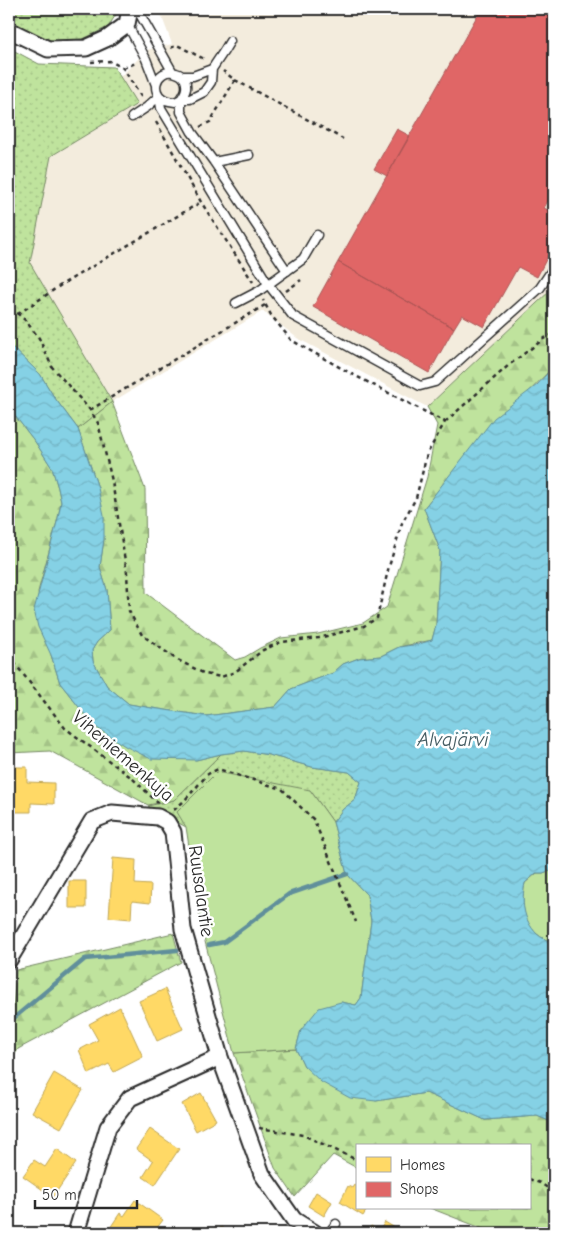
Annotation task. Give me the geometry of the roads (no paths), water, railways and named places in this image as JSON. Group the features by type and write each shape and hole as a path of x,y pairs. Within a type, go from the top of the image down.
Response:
{"street":[{"path":"9,30 48,48 86,48 108,38 127,24 130,9"},
{"name":"Ruusalantie","path":"9,960 92,821 112,813 158,817 167,822 173,832 183,929 220,1057 262,1174 291,1227 315,1233"},
{"path":"76,1233 108,1128 130,1098 220,1057"}],"lane":[{"path":"137,9 172,71"},
{"path":"127,24 146,59 156,85 161,108 268,284 293,316 420,386 435,382 540,288 554,267"},
{"path":"181,99 190,99 204,92 211,82 212,69 230,41"},
{"path":"182,76 193,76 212,69"},
{"path":"156,85 161,75 172,71 179,73 186,81 187,88 181,99 169,102 159,96"},
{"path":"132,117 159,96"},
{"path":"181,99 181,112 188,126 287,271"},
{"path":"214,162 249,155"},
{"path":"236,303 259,292 303,259 317,235"},
{"path":"329,1233 336,1224"}],"water":[{"name":"Alvajärvi","path":"9,344 40,374 54,397 78,429 98,488 104,515 104,539 100,567 107,590 110,630 97,642 92,650 93,661 107,686 129,704 206,716 275,707 291,689 333,673 343,664 359,658 381,656 399,647 432,640 436,625 440,550 424,508 494,418 537,385 554,366 554,869 543,873 536,873 525,883 523,903 532,929 541,937 554,943 554,1123 537,1116 485,1120 426,1093 376,1101 350,1098 321,1082 304,1066 296,1049 301,1030 319,1008 341,1002 356,1005 361,998 371,921 367,895 347,874 333,822 343,809 355,800 361,782 349,772 312,767 269,755 244,751 196,760 151,759 125,746 94,726 60,683 51,655 38,627 34,610 61,502 52,468 36,443 9,408"}],"waterway":[{"path":"209,945 224,942 289,894 347,874"},
{"path":"9,1022 85,959 177,950"}]}
